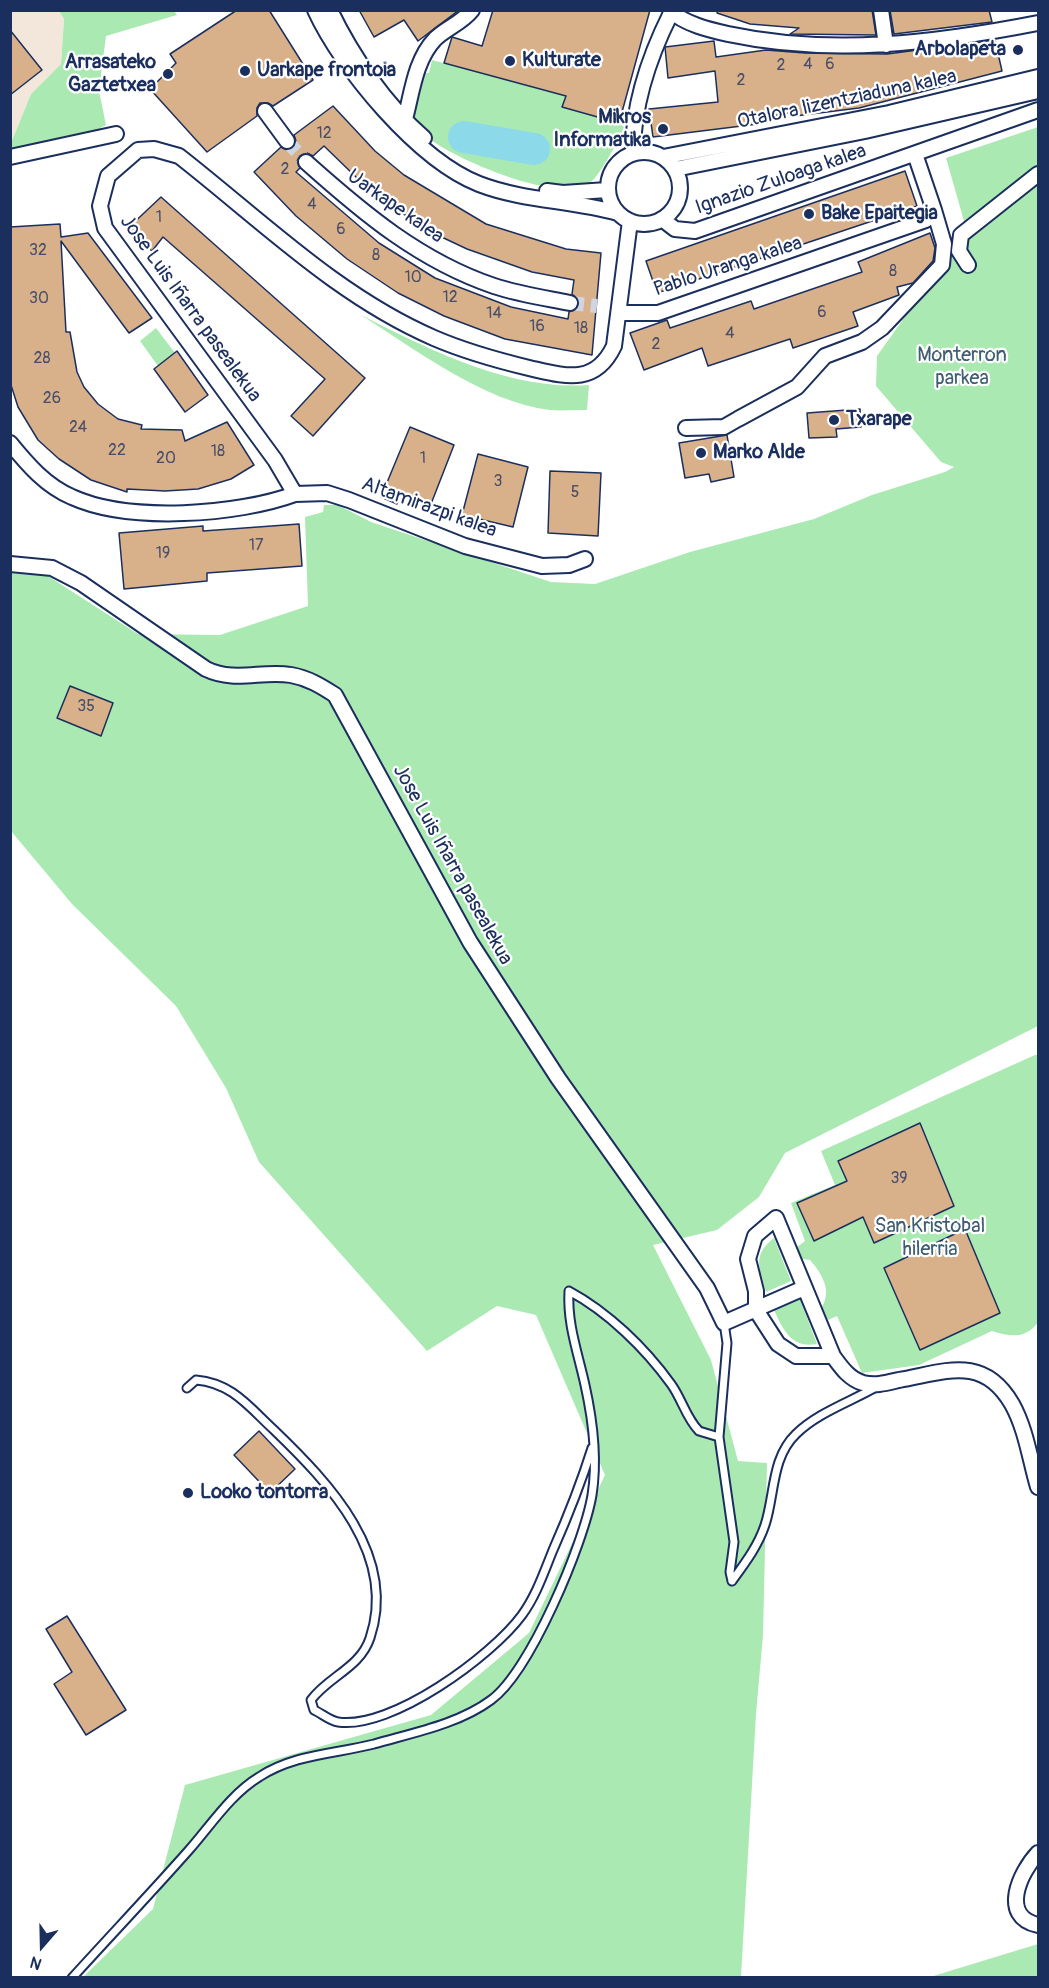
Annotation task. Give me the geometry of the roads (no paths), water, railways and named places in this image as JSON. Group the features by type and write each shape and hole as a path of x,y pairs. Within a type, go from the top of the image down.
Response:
{"street":[{"path":"315,10 333,41 381,105 402,130 444,164 478,183 511,193 618,213"},
{"path":"330,10 362,65 405,119 446,156 479,174 510,184 562,193 607,190"},
{"path":"405,119 421,59 435,39 464,21 472,10"},
{"path":"881,10 886,45"},
{"path":"633,152 633,133 638,100 654,47 670,12 707,30 763,42 866,47 964,36 1038,23"},
{"name":"Otalora lizentziaduna kalea","path":"663,157 896,112 1038,77"},
{"name":"Otalora lizentziaduna kalea","path":"675,169 874,129 1038,91"},
{"path":"686,428 724,427 738,420 797,387 825,356 862,342 882,328 942,265 944,244 915,153 1038,110"},
{"path":"265,111 287,141"},
{"path":"10,157 116,134"},
{"name":"Jose Luis Iñarra pasealekua","path":"295,494 275,460 105,228 100,206 108,176 138,150 154,149 179,156 327,275 394,318 434,338 490,359 568,377 585,374 599,368 607,360 614,345 620,314"},
{"path":"649,151 663,157 675,169 680,191 671,212 662,219 646,224 630,221 618,213 610,202 607,190 614,167 633,152 649,151"},
{"name":"Ignazio Zuloaga kalea","path":"662,219 675,229 695,231 915,153"},
{"name":"Uarkape kalea","path":"306,162 359,210 402,241 438,261 494,286 570,303"},
{"path":"968,265 959,251 961,235 1038,174"},
{"name":"Pablo Uranga kalea","path":"620,314 658,313 926,220 934,210"},
{"path":"620,314 630,221"},
{"path":"10,443 48,484 73,498 126,510 155,513 207,511 268,504 295,494"},
{"name":"Altamirazpi kalea","path":"295,494 327,494 349,500 465,546 542,566 569,565 585,559"},
{"name":"Jose Luis Iñarra pasealekua","path":"10,564 52,568 81,582 206,669 220,676 291,675 315,682 335,695 470,942 558,1078 707,1288 724,1323"},
{"path":"833,1356 796,1356 778,1344 756,1310 756,1291 748,1259 755,1236 776,1218 833,1356 848,1375 861,1382 879,1385 963,1369 988,1376 1011,1404 1025,1438 1038,1487"},
{"path":"724,1323 804,1288"},
{"path":"1038,1854 1023,1872 1016,1888 1015,1902 1019,1913 1026,1920 1038,1925"}],"lane":[{"path":"72,1977 170,1871 234,1797 258,1777 302,1758 371,1744 458,1718 491,1701 505,1687 543,1625 568,1572 581,1538 592,1492 594,1443 585,1385 568,1314 569,1291 606,1317 650,1358 670,1383 699,1431 719,1437"},
{"path":"724,1323 727,1343 719,1437 733,1526 732,1581 758,1545 766,1523 777,1469 794,1435 811,1422 879,1385"},
{"path":"187,1388 196,1380 217,1382 242,1400 310,1464 350,1514 376,1582 376,1616 370,1640 359,1658 345,1673 322,1685 311,1700 314,1710 337,1722 365,1719 401,1707 443,1684 477,1661 502,1637 522,1615 537,1589 583,1477 594,1443"}],"waterway":[{"path":"464,137 534,149"}],"tunnel":[{"path":"287,141 306,162"},
{"path":"570,303 597,306"}],"place":[{"name":"Arbolapeta","path":"1018,50"},
{"name":"Kulturate","path":"510,61"},
{"name":"Uarkape frontoia","path":"245,71"},
{"name":"Arrasateko Gaztetxea","path":"168,74"},
{"name":"Mikros Informatika","path":"663,129"},
{"name":"Bake Epaitegia","path":"809,214"},
{"name":"Txarape","path":"834,420"},
{"name":"Marko Alde","path":"701,453"},
{"name":"Looko tontorra","path":"188,1493"}],"park label":[{"name":"Monterron parkea","path":"962,368"},
{"name":"San Kristobal hilerria","path":"930,1238"}]}
